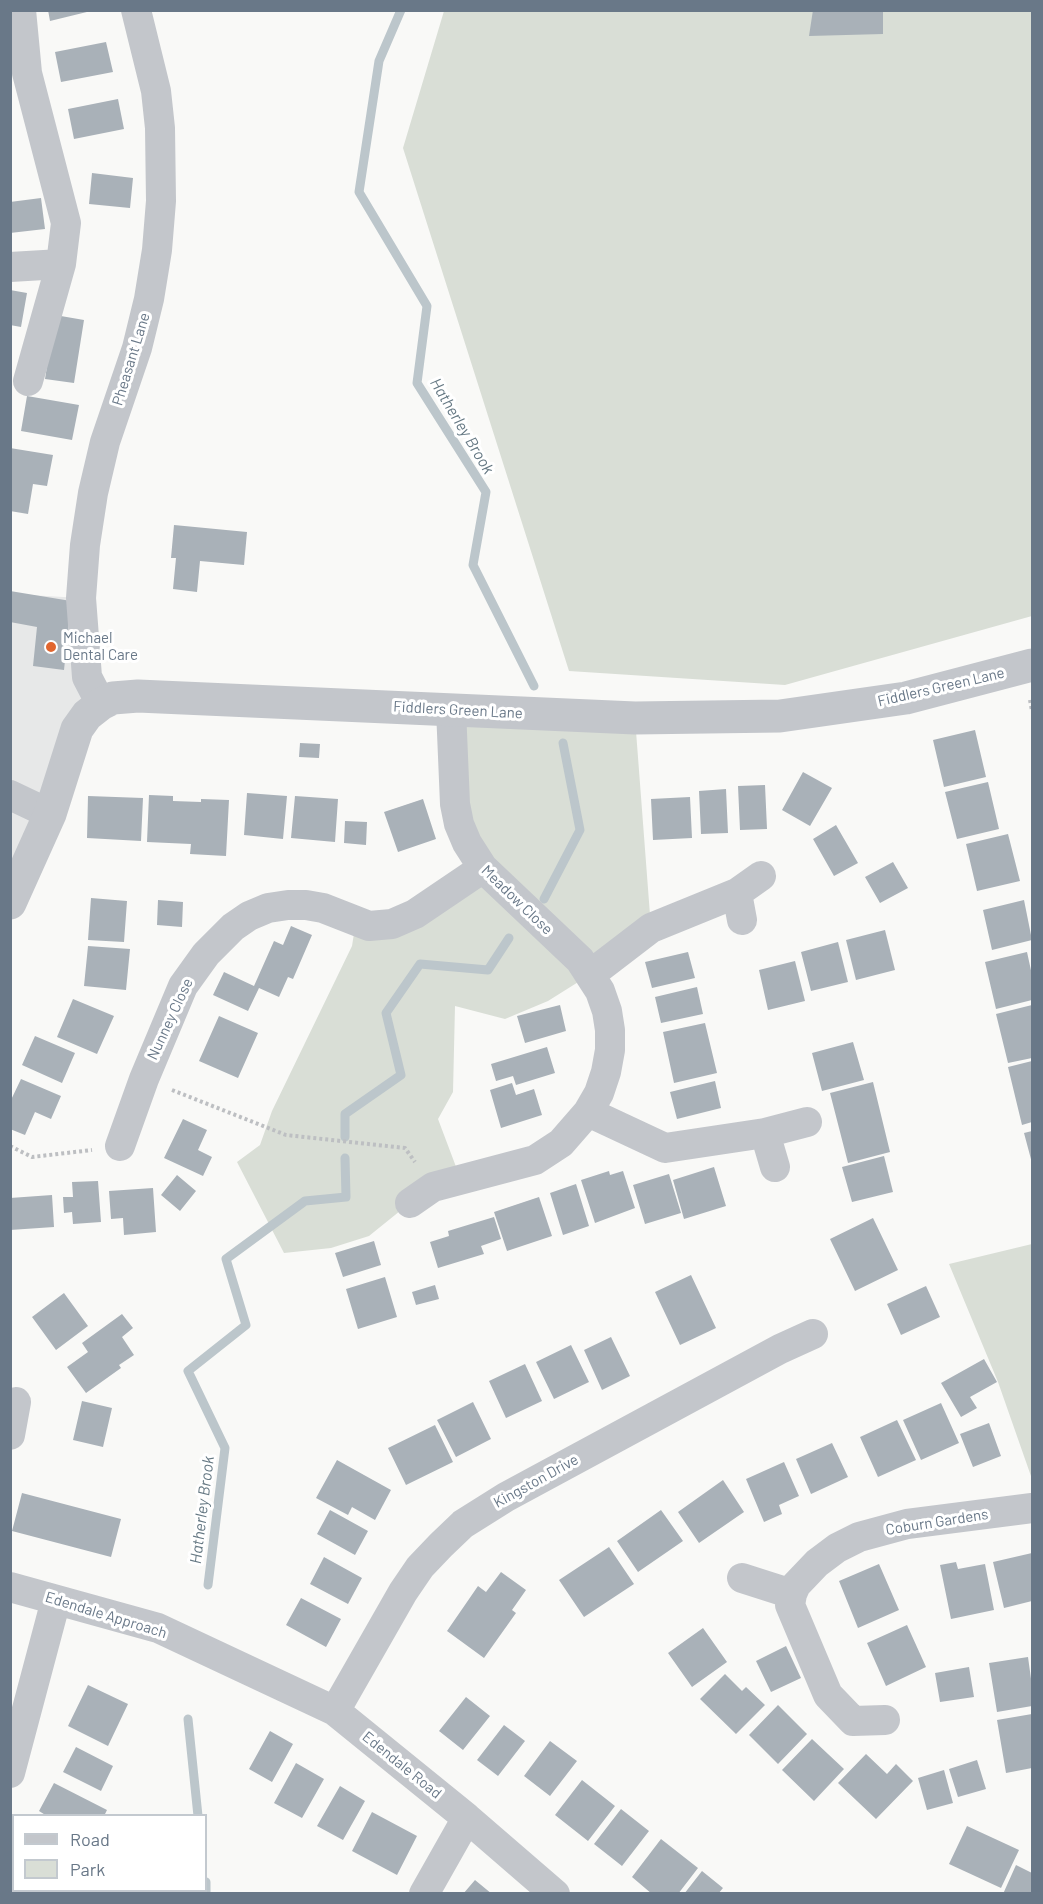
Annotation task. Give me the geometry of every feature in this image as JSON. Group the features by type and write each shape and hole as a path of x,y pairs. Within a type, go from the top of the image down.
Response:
{"street":[{"path":"21,10 19,75 66,223 61,264 28,381"},
{"name":"Pheasant Lane","path":"101,704 87,677 81,598 85,545 93,493 105,442 137,348 149,299 162,201 160,128 156,91 136,10"},
{"path":"10,267 61,264"},
{"name":"Fiddlers Green Lane","path":"10,903 50,814 77,729 87,714 113,698 138,696 635,718 780,716 906,698 1032,665"},
{"name":"Meadow Close","path":"421,1195 535,1160 561,1143 588,1112 599,1093 610,1050 607,1011 591,974 574,953 483,868 474,856 459,824 455,804 451,709"},
{"path":"10,795 50,814"},
{"name":"Nunney Close","path":"120,1146 173,1007 195,968 233,927 249,916 268,908 306,905 323,908 369,926 392,924 416,914 483,868"},
{"path":"591,974 651,928 739,907 761,876"},
{"path":"588,1112 665,1148 765,1133 807,1122"},
{"path":"765,1133 775,1167"},
{"name":"Kingston Drive","path":"334,1711 420,1567 464,1524 506,1497 770,1354 813,1334"},
{"path":"10,1435 16,1402"},
{"name":"Coburn Gardens","path":"792,1594 796,1585 817,1563 837,1548 859,1537 907,1524 1032,1508"},
{"path":"742,1578 792,1594 790,1605 828,1695 853,1721 885,1720"},
{"name":"Edendale Approach","path":"10,1587 158,1628 232,1664"},
{"path":"10,1773 56,1600"},
{"name":"Edendale Road","path":"232,1664 334,1711 467,1818 555,1893"},
{"path":"423,1893 467,1818"}],"path":[{"path":"144,1079 286,1135 405,1148 421,1195"},
{"path":"10,1146 32,1157 120,1146"}],"shaded area":[{"path":"11,594 81,598 97,695 11,903"}],"green space":[{"path":"444,11 1032,11 1032,616 785,685 569,671 403,148"},
{"path":"451,709 635,718 651,928 591,974 548,1001 505,1019 455,1006 453,1092 438,1119 461,1180 421,1194 369,1236 331,1248 284,1253 237,1162 260,1145 272,1111 352,946 356,921 369,926 482,868"},
{"path":"1032,1244 1032,1479 998,1382 949,1264"}],"building":[{"path":"48,10 91,10 91,11 50,21"},
{"path":"813,10 883,10 883,34 809,36"},
{"path":"106,42 113,72 61,82 55,52"},
{"path":"118,99 124,129 74,139 68,109"},
{"path":"92,173 133,178 130,208 89,204"},
{"path":"41,198 45,229 10,233 10,202"},
{"path":"10,290 27,293 21,327 10,325"},
{"path":"55,315 84,320 74,383 45,379"},
{"path":"27,396 79,405 72,440 21,431"},
{"path":"10,448 53,455 47,486 33,484 28,514 10,511"},
{"path":"174,525 247,532 244,565 200,561 197,592 173,589 176,558 171,558"},
{"name":"Michael Dental Care","path":"10,591 71,601 64,670 33,666 37,627 10,622"},
{"path":"975,730 986,777 944,787 933,740"},
{"path":"300,743 320,744 319,758 299,757"},
{"path":"803,772 832,788 810,826 782,810"},
{"path":"988,782 999,829 957,839 945,792"},
{"path":"765,785 767,829 740,830 738,786"},
{"path":"726,789 728,833 701,834 699,791"},
{"path":"247,793 287,796 283,839 244,835"},
{"path":"149,795 173,796 173,801 229,800 226,856 190,854 191,844 147,842"},
{"path":"88,796 143,798 141,841 87,838"},
{"path":"295,796 338,799 335,842 291,838"},
{"path":"690,797 692,838 653,840 651,799"},
{"path":"423,799 436,839 398,852 384,812"},
{"path":"345,821 367,822 366,845 344,843"},
{"path":"836,825 858,863 834,876 813,839"},
{"path":"1008,834 1020,881 977,891 966,844"},
{"path":"893,862 908,888 880,903 865,877"},
{"path":"91,898 127,901 124,942 88,940"},
{"path":"158,900 183,902 182,927 157,925"},
{"path":"1024,900 1032,940 992,950 983,910"},
{"path":"291,926 312,935 293,979 288,977 279,997 259,988 248,1011 213,995 224,972 254,986 274,941 283,945"},
{"path":"885,930 895,970 856,980 846,940"},
{"path":"838,942 848,982 811,991 801,952"},
{"path":"88,946 130,949 126,990 84,986"},
{"path":"688,952 695,978 652,988 645,962"},
{"path":"1027,952 1032,975 1032,1000 996,1009 985,962"},
{"path":"795,961 805,1001 768,1010 759,970"},
{"path":"697,987 703,1014 661,1023 655,997"},
{"path":"73,999 114,1016 97,1054 57,1037"},
{"path":"560,1005 566,1031 525,1043 517,1016"},
{"path":"1032,1005 1032,1058 1008,1063 996,1014"},
{"path":"219,1016 258,1033 238,1078 199,1061"},
{"path":"705,1023 717,1073 674,1083 663,1032"},
{"path":"35,1036 75,1053 62,1083 22,1065"},
{"path":"853,1042 864,1080 822,1091 812,1053"},
{"path":"547,1047 555,1073 516,1085 513,1076 496,1081 491,1064"},
{"path":"1032,1061 1032,1122 1022,1125 1008,1067"},
{"path":"21,1079 61,1096 51,1119 35,1112 25,1135 10,1129 10,1102"},
{"path":"715,1081 721,1108 677,1119 670,1092"},
{"path":"873,1082 890,1152 848,1163 830,1093"},
{"path":"512,1083 516,1095 534,1089 542,1115 501,1128 490,1090"},
{"path":"183,1119 207,1130 198,1150 212,1157 203,1176 164,1158"},
{"path":"1032,1131 1032,1163 1024,1133"},
{"path":"884,1156 893,1192 852,1202 842,1167"},
{"path":"714,1167 726,1206 684,1219 673,1180"},
{"path":"609,1171 610,1175 623,1171 635,1208 595,1223 581,1180"},
{"path":"669,1174 681,1213 645,1224 633,1185"},
{"path":"177,1175 196,1191 180,1211 161,1195"},
{"path":"98,1181 101,1222 73,1224 72,1212 64,1213 63,1197 73,1197 72,1182"},
{"path":"576,1184 589,1226 563,1235 550,1193"},
{"path":"153,1188 156,1232 124,1235 123,1218 111,1219 109,1191"},
{"path":"52,1195 54,1227 10,1230 10,1198"},
{"path":"539,1197 552,1236 507,1251 494,1212"},
{"path":"494,1217 501,1239 481,1246 484,1254 438,1268 430,1242 449,1236 448,1231"},
{"path":"873,1218 898,1270 855,1291 830,1239"},
{"path":"374,1241 381,1265 343,1277 335,1253"},
{"path":"691,1275 716,1328 680,1345 655,1292"},
{"path":"385,1277 397,1317 358,1329 346,1289"},
{"path":"435,1285 439,1299 416,1305 412,1292"},
{"path":"926,1286 940,1317 901,1335 887,1304"},
{"path":"64,1293 88,1326 56,1350 32,1317"},
{"path":"122,1314 133,1328 122,1337 134,1355 119,1365 121,1368 86,1393 67,1367 88,1352 82,1343"},
{"path":"611,1337 630,1376 602,1390 584,1350"},
{"path":"571,1345 589,1382 554,1399 536,1362"},
{"path":"984,1359 997,1382 970,1397 977,1408 961,1417 941,1383"},
{"path":"525,1364 542,1401 506,1418 489,1381"},
{"path":"82,1401 112,1408 103,1447 73,1440"},
{"path":"473,1402 491,1439 456,1457 437,1420"},
{"path":"941,1403 959,1443 921,1460 903,1420"},
{"path":"897,1420 916,1460 878,1477 860,1437"},
{"path":"989,1423 1001,1456 973,1467 960,1434"},
{"path":"435,1425 453,1462 406,1485 388,1448"},
{"path":"832,1443 848,1477 811,1494 796,1459"},
{"path":"337,1460 391,1490 375,1520 352,1507 348,1515 316,1498"},
{"path":"784,1462 799,1496 779,1505 782,1514 764,1522 746,1479"},
{"path":"723,1480 744,1512 699,1543 678,1512"},
{"path":"22,1493 121,1519 111,1557 12,1531"},
{"path":"330,1510 368,1531 355,1555 317,1534"},
{"path":"661,1510 683,1541 638,1572 617,1541"},
{"path":"609,1547 634,1584 584,1617 559,1580"},
{"path":"1032,1553 1032,1601 1004,1608 993,1562"},
{"path":"324,1557 362,1578 348,1604 310,1584"},
{"path":"956,1562 958,1569 985,1564 994,1610 951,1619 940,1565"},
{"path":"879,1564 899,1610 858,1628 839,1581"},
{"path":"501,1572 526,1590 512,1610 516,1613 484,1658 447,1631 478,1586 486,1592"},
{"path":"301,1598 341,1619 326,1647 286,1625"},
{"path":"907,1625 926,1667 886,1686 867,1643"},
{"path":"703,1628 727,1662 692,1687 668,1653"},
{"path":"786,1646 801,1678 771,1692 756,1661"},
{"path":"1028,1657 1032,1706 997,1712 989,1663"},
{"path":"969,1667 974,1697 940,1702 935,1673"},
{"path":"725,1674 742,1691 746,1687 765,1705 736,1734 700,1699"},
{"path":"88,1685 128,1704 108,1746 68,1726"},
{"path":"466,1697 490,1716 463,1750 439,1731"},
{"path":"778,1705 807,1734 778,1764 749,1735"},
{"path":"1032,1714 1032,1768 1006,1773 997,1720"},
{"path":"504,1725 525,1741 498,1776 477,1760"},
{"path":"270,1731 293,1744 272,1782 249,1769"},
{"path":"812,1739 844,1769 814,1801 782,1770"},
{"path":"550,1741 577,1761 550,1796 524,1776"},
{"path":"76,1747 113,1766 101,1791 63,1772"},
{"path":"866,1754 887,1774 896,1764 913,1781 876,1819 838,1783"},
{"path":"977,1760 986,1789 958,1797 949,1769"},
{"path":"296,1763 324,1779 302,1818 274,1803"},
{"path":"944,1770 953,1803 927,1810 918,1778"},
{"path":"582,1780 615,1806 588,1841 555,1815"},
{"path":"54,1783 107,1810 105,1814 44,1814 39,1811"},
{"path":"340,1786 365,1801 343,1840 317,1826"},
{"path":"621,1809 649,1831 622,1866 594,1844"},
{"path":"372,1812 417,1836 397,1875 352,1851"},
{"path":"967,1826 1019,1850 1001,1888 949,1864"},
{"path":"661,1839 698,1868 678,1894 652,1894 632,1877"},
{"path":"1016,1865 1032,1873 1032,1894 1003,1894"},
{"path":"702,1871 723,1888 718,1894 684,1894"},
{"path":"475,1880 492,1894 463,1894"},
{"path":"30,1892 64,1892 67,1894 29,1894"}],"waterway":[{"name":"Hatherley Brook","path":"401,10 379,61 359,192 427,306 417,383 486,492 473,565 534,686"},
{"name":"Hatherley Brook","path":"544,899 580,830 563,743"},
{"name":"Hatherley Brook","path":"345,1137 345,1114 401,1075 386,1013 420,964 488,970 509,938"},
{"name":"Hatherley Brook","path":"208,1585 225,1448 188,1371 246,1325 226,1259 305,1201 346,1197 345,1158"},
{"name":"Hatherley Brook","path":"188,1719 198,1814"}],"place":[{"name":"Michael Dental Care","path":"51,647"}]}
